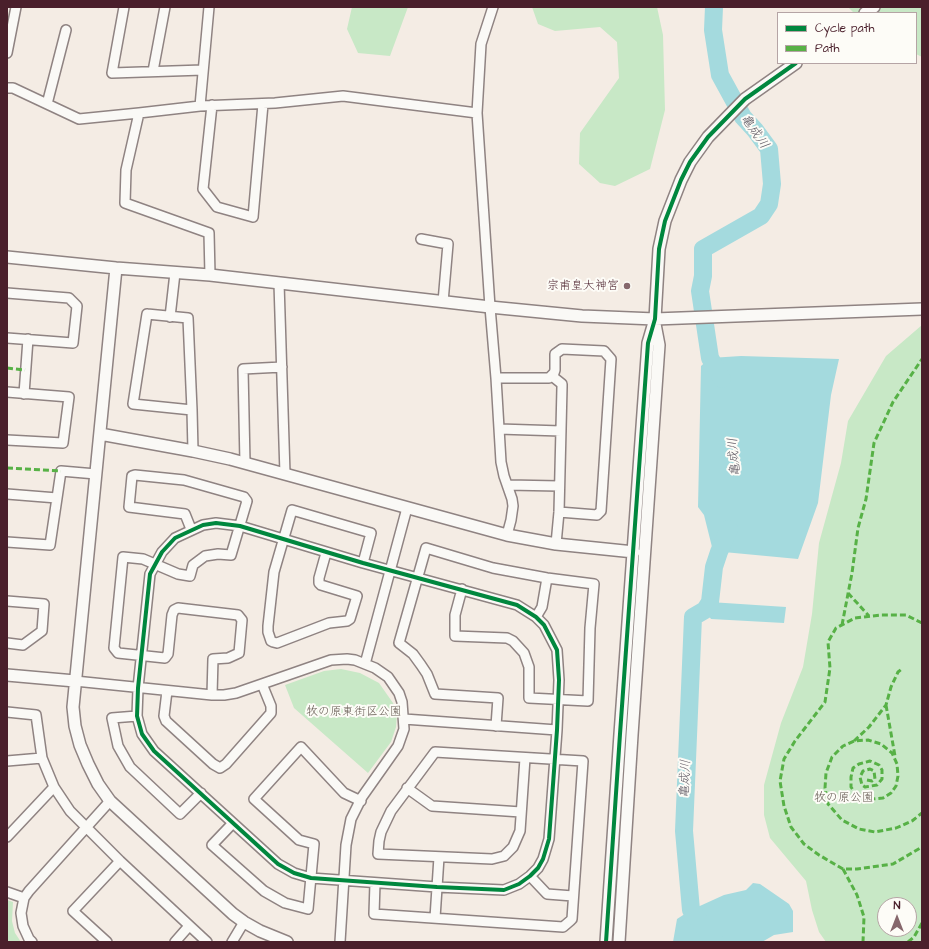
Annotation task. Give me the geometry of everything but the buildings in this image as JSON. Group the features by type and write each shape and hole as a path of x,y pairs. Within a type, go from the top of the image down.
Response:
{"street":[{"path":"7,53 16,7"},
{"path":"124,7 112,73 203,70"},
{"path":"153,71 165,7"},
{"path":"200,106 209,7"},
{"path":"493,7 481,44 477,113 501,462 513,506 507,535"},
{"path":"47,104 66,30"},
{"path":"606,942 648,343 655,319 660,249 665,221 681,180 690,162 708,137 745,99 795,64"},
{"path":"7,88 13,88 79,119 200,106 264,104 343,96 477,113"},
{"path":"212,105 203,189 218,207 253,217 264,104"},
{"path":"139,113 126,170 125,203 209,233 210,275"},
{"path":"421,239 448,244 443,302"},
{"path":"7,257 116,268 210,275 443,302 582,316 655,319 922,309"},
{"path":"116,268 75,681 73,707 75,726 80,745 88,764 98,784 110,801 233,914 260,931 287,942"},
{"path":"170,317 176,273"},
{"path":"280,283 285,474"},
{"path":"7,293 69,298 76,306 73,343 7,338"},
{"path":"192,410 134,404 147,314 188,318 192,410 193,450"},
{"path":"619,942 659,345 655,319"},
{"path":"24,394 28,340"},
{"path":"496,378 546,379 552,376 555,370 555,354 562,349 604,351 612,359 601,511 597,514 559,512"},
{"path":"245,463 243,369 282,367"},
{"path":"552,376 562,384 559,512 556,544"},
{"path":"7,392 69,397 63,444 7,440"},
{"path":"499,429 561,431"},
{"path":"100,434 193,450 507,535 556,544 634,552"},
{"path":"7,548 7,542 50,545 61,471 96,474"},
{"path":"191,529 184,514 130,507 132,476 135,474 184,480 244,497 247,501 231,555 218,554 205,556 193,565 190,576 178,574 143,559 123,557 114,648 118,653 165,658 168,654 172,615 174,610 178,608 238,615 242,620 239,653 228,658 213,659 212,695"},
{"path":"508,485 559,486"},
{"path":"7,494 57,498"},
{"path":"366,664 407,508"},
{"path":"326,552 319,583 321,585 357,596 350,620 329,623 277,643 271,641 268,626 274,572 292,510 371,533 363,563"},
{"path":"216,524 240,526 363,563 517,605 536,617 544,625 557,650 559,666 557,730 548,844 538,868 530,876 518,884 504,890 344,881 311,878 294,874 278,864 154,751 142,734 137,716 138,688 150,574 162,552 175,538 191,529 203,525 216,524"},
{"path":"462,589 455,615 455,636 507,638 514,641 524,653 529,668 528,698 588,701 590,628 594,584 547,578 493,568 426,548 399,643 413,654 422,665 428,674 435,694 498,698 496,726"},
{"path":"536,617 542,607 547,578"},
{"path":"7,601 44,604 42,631 23,645 7,643"},
{"path":"7,675 167,691 224,695 236,693 331,660 347,659 366,664 383,672 394,685 402,702 404,729 398,746 361,801 351,819 346,845 340,942"},
{"path":"167,691 164,716 166,721 213,764 220,768 226,764 270,714 271,706 262,684"},
{"path":"7,712 36,715 42,758 54,787 70,811 120,861 207,942"},
{"path":"137,716 112,718 118,746 130,767 180,814 201,793"},
{"path":"404,719 557,730"},
{"path":"233,823 212,845 264,891 285,903 308,909 314,844 299,840 254,799 301,748 344,793 361,801"},
{"path":"375,883 374,914 563,927 572,919 583,762 525,758 434,752 385,821 379,841 378,854 492,859 504,856 516,842 520,831 525,758"},
{"path":"7,761 42,758"},
{"path":"7,836 54,787"},
{"path":"407,788 432,806 521,812"},
{"path":"32,942 28,939 23,926 21,914 24,898 28,891 110,801"},
{"path":"435,918 439,857"},
{"path":"107,942 73,911 120,861"},
{"path":"530,876 547,894 573,896"},
{"path":"7,892 24,898"},
{"path":"232,942 244,922"},
{"path":"175,942 189,926"}],"green space":[{"path":"352,7 408,7 390,56 358,53 347,29"},
{"path":"532,7 657,7 663,35 665,110 650,169 615,186 600,183 579,164 580,133 619,78 617,42 600,27 555,31 538,24"},
{"path":"848,7 922,7 922,57 917,54 917,12 853,12"},
{"name":"牧の原公園","path":"922,325 922,942 826,942 819,932 812,910 806,881 770,838 764,815 764,785 781,723 803,667 812,614 819,543 841,463 848,421 886,356"},
{"name":"牧の原東街区公園","path":"341,669 360,673 379,683 393,703 397,714 396,727 391,742 368,773 294,708 285,685 324,671"},
{"path":"7,900 13,902 12,921 15,933 21,942 7,942"}],"water":[{"path":"741,356 839,359 831,395 818,503 798,559 713,551 704,515 698,507 701,366 710,358"},
{"path":"710,602 786,607 784,623 711,619 705,610"},
{"path":"753,883 760,884 789,904 793,911 793,932 774,935 762,942 673,942 677,919 691,910 724,895 746,890"}],"waterway":[{"name":"亀成川","path":"714,7 713,30 720,75 743,117 769,149 772,184 769,204 761,216 703,249 703,276 700,291 710,358 722,379"},
{"name":"亀成川","path":"715,942 691,910 684,831 693,617 705,610 710,602 714,567 729,529"}],"marked path":[{"path":"842,625 852,573 858,528 866,499 874,443 893,402 922,359"},
{"path":"7,368 25,370"},
{"path":"7,468 61,471"},
{"path":"848,593 869,616"},
{"path":"922,623 906,615 881,615 855,618 836,628 828,642 830,668 825,702 795,741 784,759 780,781 784,806 791,827 804,844 843,869 857,869 893,864 922,847"},
{"path":"854,741 869,727 886,705 891,687 898,672 903,668"},
{"path":"886,705 895,756"},
{"path":"867,780 872,781 875,779 874,771 870,769 863,771 860,777 862,785 865,787 877,785 882,779 882,770 879,765 870,761 859,764 853,768 851,787 859,797 871,799 883,798 891,793 896,786 898,776 897,764 892,753 881,744 868,740 854,741 843,746 832,757 826,773 825,788 828,804 842,820 859,829 875,832 896,828 912,821 922,813"},
{"path":"843,869 857,895 864,917 863,942"},
{"path":"908,942 914,937 922,923"}],"cycle path":[{"path":"606,942 648,343 655,319 659,249 665,221 681,180 690,162 708,137 745,99 795,64"},
{"path":"216,523 240,526 363,563 517,605 536,617 544,625 557,650 559,680 557,730 549,839 543,859 538,868 530,876 519,884 504,890 311,878 294,873 278,864 154,751 142,734 137,716 138,688 150,574 162,552 175,538 203,525 216,523"}],"place":[{"name":"宗甫皇大神宮","path":"627,286"}]}
